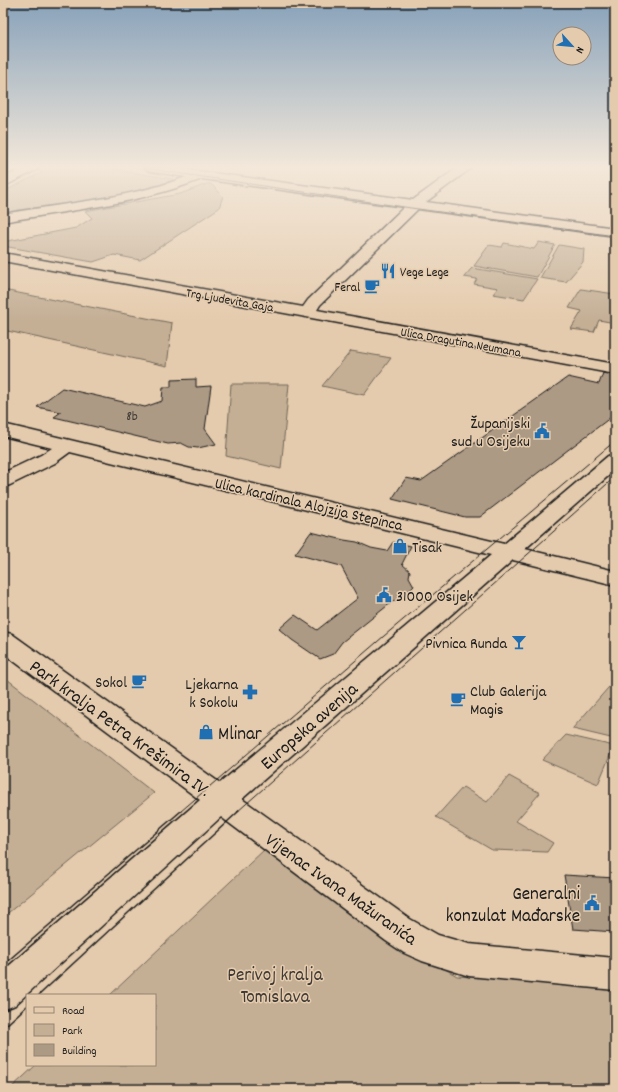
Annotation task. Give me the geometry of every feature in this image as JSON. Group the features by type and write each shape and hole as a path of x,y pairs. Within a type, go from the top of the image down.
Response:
{"street":[{"path":"308,313 314,303 400,219"},
{"path":"518,219 615,232"},
{"name":"Trg Ljudevita Gaja","path":"3,257 308,313"},
{"name":"Ulica Dragutina Neumana","path":"308,313 615,369"},
{"name":"Ulica kardinala Alojzija Stepinca","path":"3,430 615,578"},
{"path":"3,481 48,459 68,446"},
{"name":"Europska avenija","path":"3,993 220,800 615,460"},
{"name":"Park kralja Petra Krešimira IV.","path":"3,640 220,800"},
{"name":"Vijenac Ivana Mažuranića","path":"220,800 398,930 416,942 434,950 469,960 615,974"}],"green space":[{"path":"90,219 202,219 140,260 114,255 93,262 3,246 3,244 8,241 76,228"},
{"path":"539,242 555,245 537,277 474,266 489,245 502,247 504,243 534,249"},
{"path":"559,245 584,249 583,262 566,282 540,278"},
{"path":"472,268 537,279 524,299 493,294 498,288 474,284 477,279 464,277"},
{"path":"581,289 615,294 615,301 611,304 615,306 615,323 599,320 594,332 571,329 582,311 569,308"},
{"path":"3,290 172,323 167,366 3,330"},
{"path":"351,351 391,358 364,395 322,386"},
{"path":"231,384 289,384 281,469 226,456"},
{"path":"3,676 154,793 3,917"},
{"path":"615,680 615,739 573,729 573,728"},
{"path":"566,735 614,746 598,784 542,760"},
{"path":"509,776 540,793 516,821 553,843 547,852 492,850 436,817 463,787 487,802"},
{"name":"Perivoj kralja Tomislava","path":"265,849 414,951 457,976 615,988 615,1089 10,1089 35,1066 156,1066 156,994 111,994"}],"building":[{"name":"Županijski sud u Osijeku","path":"603,373 615,375 615,414 480,517 465,517 392,499 406,478 421,481 568,377 599,384"},
{"path":"196,379 196,387 211,386 205,429 216,444 198,448 189,447 181,443 168,444 54,417 61,412 37,407 62,388 145,407 162,401 163,387 171,387 171,380"},
{"name":"31000 Osijek","path":"311,532 357,542 371,548 387,551 393,542 411,546 402,564 410,571 409,577 414,586 403,597 392,602 342,642 333,654 320,659 292,640 279,629 295,615 317,630 358,598 341,566 295,554"},
{"name":"Generalni konzulat Mađarske","path":"564,875 615,878 615,932 573,929"}],"tram line":[{"path":"491,219 615,236"},
{"path":"180,812 384,636 615,441"},
{"path":"237,812 615,477"},
{"path":"3,965 181,811"},
{"path":"40,994 239,811"},
{"path":"3,1028 26,1007"}],"place":[{"name":"Vege Lege","path":"388,271"},
{"name":"Feral","path":"372,286"},
{"name":"Županijski sud u Osijeku","path":"542,431"},
{"name":"Tisak","path":"400,546"},
{"name":"31000 Osijek","path":"384,595"},
{"name":"Pivnica Runda","path":"519,642"},
{"name":"Sokol","path":"139,681"},
{"name":"Ljekarna k Sokolu","path":"250,692"},
{"name":"Club Galerija Magis","path":"458,699"},
{"name":"Mlinar","path":"206,732"},
{"name":"Generalni konzulat Mađarske","path":"592,903"}]}
